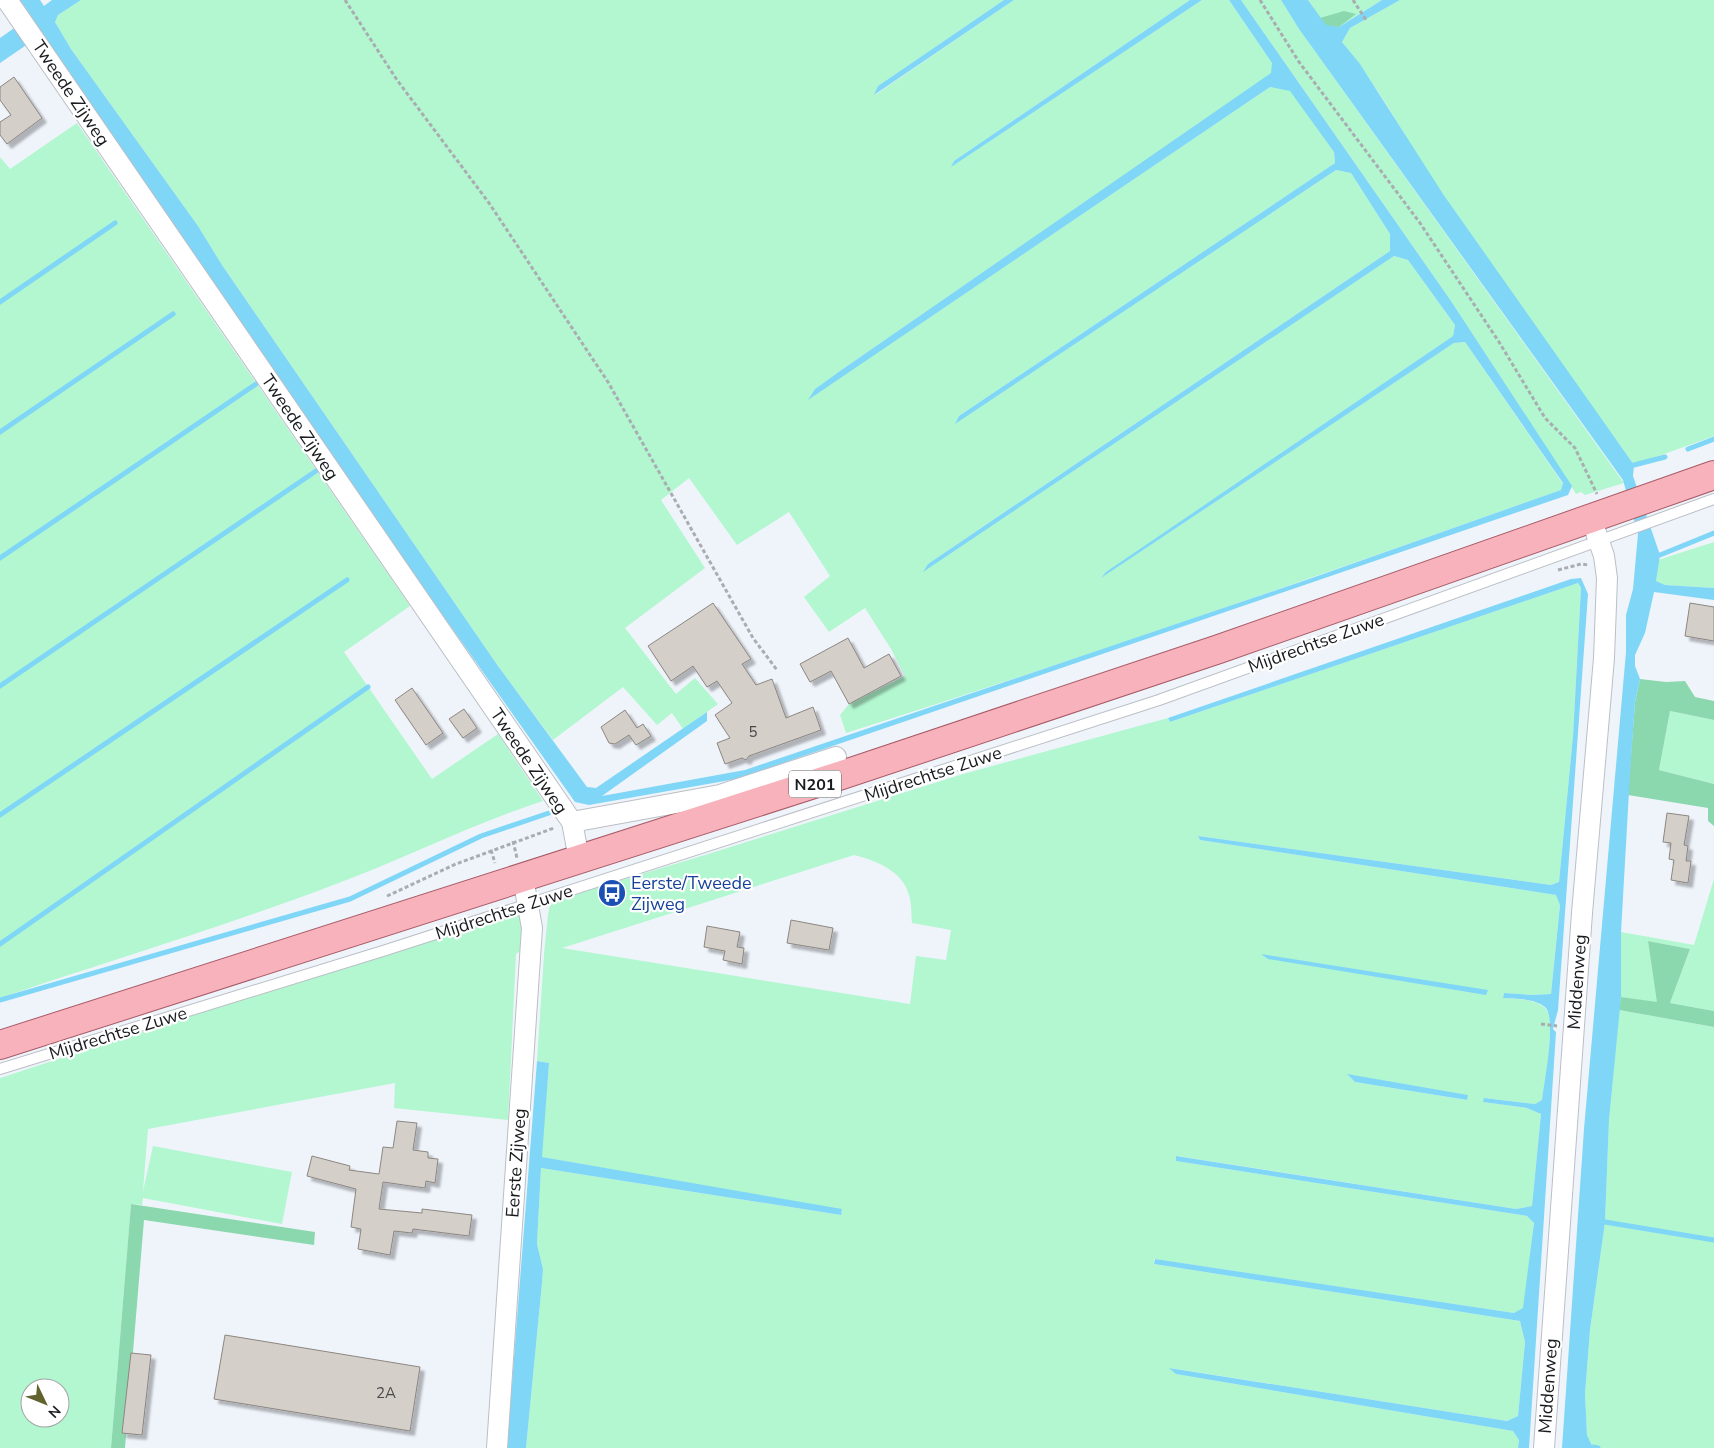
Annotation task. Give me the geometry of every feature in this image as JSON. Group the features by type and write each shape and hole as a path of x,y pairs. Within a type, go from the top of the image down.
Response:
{"main road":[{"name":"Mijdrechtse Zuwe","path":"0,1044 526,891 579,859 842,775 1219,649 1595,530 1658,508 1714,474"}],"street":[{"name":"Tweede Zijweg","path":"7,0 572,822 579,859"},
{"name":"Middenweg","path":"1544,1448 1581,923 1604,658 1607,578 1595,530"},
{"path":"572,822 720,795 836,757"},
{"name":"Eerste Zijweg","path":"497,1448 532,928 526,891"}],"lane":[{"name":"Mijdrechtse Zuwe","path":"1658,508 1714,499"},
{"name":"Mijdrechtse Zuwe","path":"0,1069 526,891 1160,700 1595,530"}],"path":[{"path":"345,0 397,80 489,203 608,382 748,630 777,670"},
{"path":"1260,0 1299,62 1425,231 1499,342 1545,418 1575,448 1595,486"},
{"path":"1353,0 1366,20"},
{"path":"492,850 495,863"},
{"path":"1541,1024 1565,1027"}],"green space":[{"path":"81,0 1004,0 878,86 875,95 1014,0 1190,0 954,161 952,166 1202,0 1229,0 1272,63 1272,73 840,371 815,389 809,399 1270,87 1290,90 1334,152 1335,163 959,416 956,423 1336,170 1351,173 1390,234 1390,251 928,564 924,571 1394,256 1408,260 1455,325 1453,336 1102,577 1454,343 1465,342 1563,484 1561,490 1293,584 1026,675 846,733 840,715 849,704 905,676 891,649 865,608 829,632 804,597 830,576 789,512 737,545 689,478 661,500 705,568 625,628 676,694 695,678 718,704 683,729 672,713 657,725 623,687 553,740 498,666 222,265 198,226 71,49 55,22 58,15"},
{"path":"1241,0 1281,0 1299,29 1624,483 1585,495 1581,492 1576,494 1451,301"},
{"path":"1308,0 1382,0 1339,27 1326,26"},
{"path":"1400,0 1714,0 1714,436 1634,465 1442,193 1369,78 1342,42 1350,28"},
{"path":"1344,11 1356,14 1339,27 1326,26 1320,18"},
{"path":"77,123 410,606 344,652 432,779 498,734 543,801 295,899 211,929 0,998 0,157 10,169"},
{"path":"1714,542 1714,588 1665,585 1656,581 1658,560"},
{"path":"1578,583 1581,588 1573,736 1559,882 1551,885 1198,836 1200,840 1556,895 1560,904 1551,994 1504,993 1503,998 1536,1003 1545,1008 1548,1014 1550,1037 1542,1100 1535,1104 1485,1098 1483,1102 1527,1108 1541,1114 1532,1206 1516,1209 1177,1156 1176,1161 1527,1216 1534,1223 1524,1309 1514,1313 1154,1259 1154,1264 1520,1321 1525,1342 1518,1416 1507,1421 1170,1368 1176,1374 1513,1431 1519,1440 1518,1448 526,1448 543,1269 537,1244 541,1168 841,1215 842,1210 541,1157 549,1063 537,1061 544,954 551,901 963,774 1168,718 1170,722","holes":["854,855 871,860 887,868 901,879 910,898 912,923 951,930 946,960 916,956 910,1004 562,948","1349,1075 1467,1095 1466,1100 1355,1082"]},
{"path":"1640,679 1666,682 1685,681 1695,697 1714,701 1714,720 1670,711 1659,770 1714,784 1714,826 1708,821 1708,808 1628,795 1635,702"},
{"path":"1670,711 1714,720 1714,784 1659,770"},
{"path":"1714,879 1714,1011 1670,1003 1690,949 1648,941 1658,1003 1621,997 1621,932 1694,945"},
{"path":"516,914 524,920 525,948 516,954 508,1120 394,1108 395,1083 148,1129 143,1191 153,1146 292,1172 282,1224 143,1198 142,1205 131,1204 111,1448 0,1448 0,1078 378,955"},
{"path":"1648,941 1690,949 1670,1003 1714,1011 1714,1027 1619,1010 1621,997 1657,1002"},
{"path":"1619,1010 1714,1027 1714,1448 1593,1448 1587,1435 1585,1394 1590,1330 1605,1222 1609,1120"},
{"path":"131,1204 315,1232 314,1245 144,1220 125,1448 111,1448"}],"water":[{"path":"18,0 40,0 44,6 52,0 81,0 58,15 55,22 71,49 198,226 222,265 498,666 587,787 596,788 707,712 707,721 602,796 745,770 1309,579 1561,490 1563,483 1465,342 1454,343 1101,578 1106,572 1453,336 1455,325 1408,260 1394,256 923,572 928,564 1390,251 1390,234 1351,173 1336,170 955,424 959,416 1335,163 1334,152 1290,91 1270,87 808,400 815,389 840,371 1271,73 1272,63 1229,0 1241,0 1451,301 1572,486 1568,495 736,779 589,805 575,802 371,514 41,35 0,63 0,38 30,17"},
{"path":"1004,0 1014,0 874,95 878,86"},
{"path":"1190,0 1202,0 951,167 954,161"},
{"path":"1281,0 1308,0 1326,25 1339,27 1382,0 1400,0 1350,28 1342,42 1360,64 1443,194 1634,465 1633,476 1660,555 1656,581 1665,585 1714,588 1714,600 1654,592 1645,633 1635,655 1635,666 1640,679 1635,702 1630,774 1621,932 1621,997 1609,1120 1605,1222 1590,1330 1585,1394 1587,1435 1593,1448 1562,1448 1584,1129 1626,652 1626,615 1633,589 1638,534 1623,480 1299,29"},
{"path":"1581,578 1588,594 1558,1010 1553,1029 1556,1032 1529,1448 1518,1448 1519,1440 1513,1431 1176,1374 1169,1368 1507,1421 1518,1416 1525,1342 1520,1321 1154,1264 1155,1259 1514,1313 1523,1308 1534,1223 1527,1216 1176,1161 1176,1156 1516,1209 1532,1206 1541,1114 1527,1108 1483,1102 1484,1098 1535,1104 1542,1100 1550,1037 1548,1013 1545,1007 1536,1002 1525,999 1503,998 1504,993 1551,994 1560,905 1556,895 1200,840 1198,836 1551,885 1559,882 1573,736 1581,588 1578,583 1170,722 1168,718 1571,579"},
{"path":"1261,954 1488,990 1486,995 1268,959"},
{"path":"537,1061 549,1063 542,1157 842,1209 841,1215 541,1168 537,1244 543,1269 526,1448 507,1448"},
{"path":"1347,1074 1468,1095 1467,1100 1355,1082"}],"building":[{"path":"14,77 42,118 7,144 0,135 0,122 11,115 0,100 0,87"},
{"path":"713,603 751,659 742,664 756,685 772,679 786,718 813,707 821,730 749,756 746,760 742,758 725,764 717,743 730,738 715,715 732,703 717,681 707,687 693,666 671,681 648,646"},
{"path":"1690,603 1714,607 1714,641 1685,636"},
{"path":"848,638 864,668 889,654 901,676 849,704 831,671 810,682 800,664"},
{"path":"412,688 443,733 426,745 395,700"},
{"path":"464,709 477,728 463,738 449,719"},
{"path":"625,710 637,728 643,724 651,736 636,745 629,735 615,744 609,743 601,727"},
{"path":"1667,813 1689,816 1684,845 1688,846 1686,861 1691,861 1688,883 1671,880 1674,860 1669,859 1671,843 1663,842"},
{"path":"791,920 833,928 829,950 787,943"},
{"path":"707,926 740,932 737,947 744,948 742,964 723,960 725,951 704,947"},
{"path":"397,1121 417,1123 413,1150 428,1152 428,1158 438,1159 435,1183 426,1181 425,1188 383,1182 379,1209 422,1213 422,1209 472,1215 469,1236 413,1229 412,1233 394,1231 390,1255 358,1249 361,1229 351,1227 356,1189 307,1176 312,1156 350,1166 349,1170 379,1174 383,1147 393,1148"},
{"path":"225,1335 420,1367 410,1431 214,1399"},
{"path":"131,1353 151,1355 142,1435 122,1433"}],"waterway":[{"path":"0,302 115,223"},
{"path":"0,432 173,314"},
{"path":"0,558 256,384"},
{"path":"1688,449 1714,439"},
{"path":"1634,465 1665,457"},
{"path":"0,686 316,471"},
{"path":"1660,555 1714,533"},
{"path":"0,815 347,580"},
{"path":"0,944 368,687"},
{"path":"0,1000 350,899 481,836 549,813"},
{"path":"1605,1222 1714,1240"},
{"path":"1593,1447 1598,1448"}],"place":[{"name":"Eerste/Tweede Zijweg","path":"612,893"}]}
